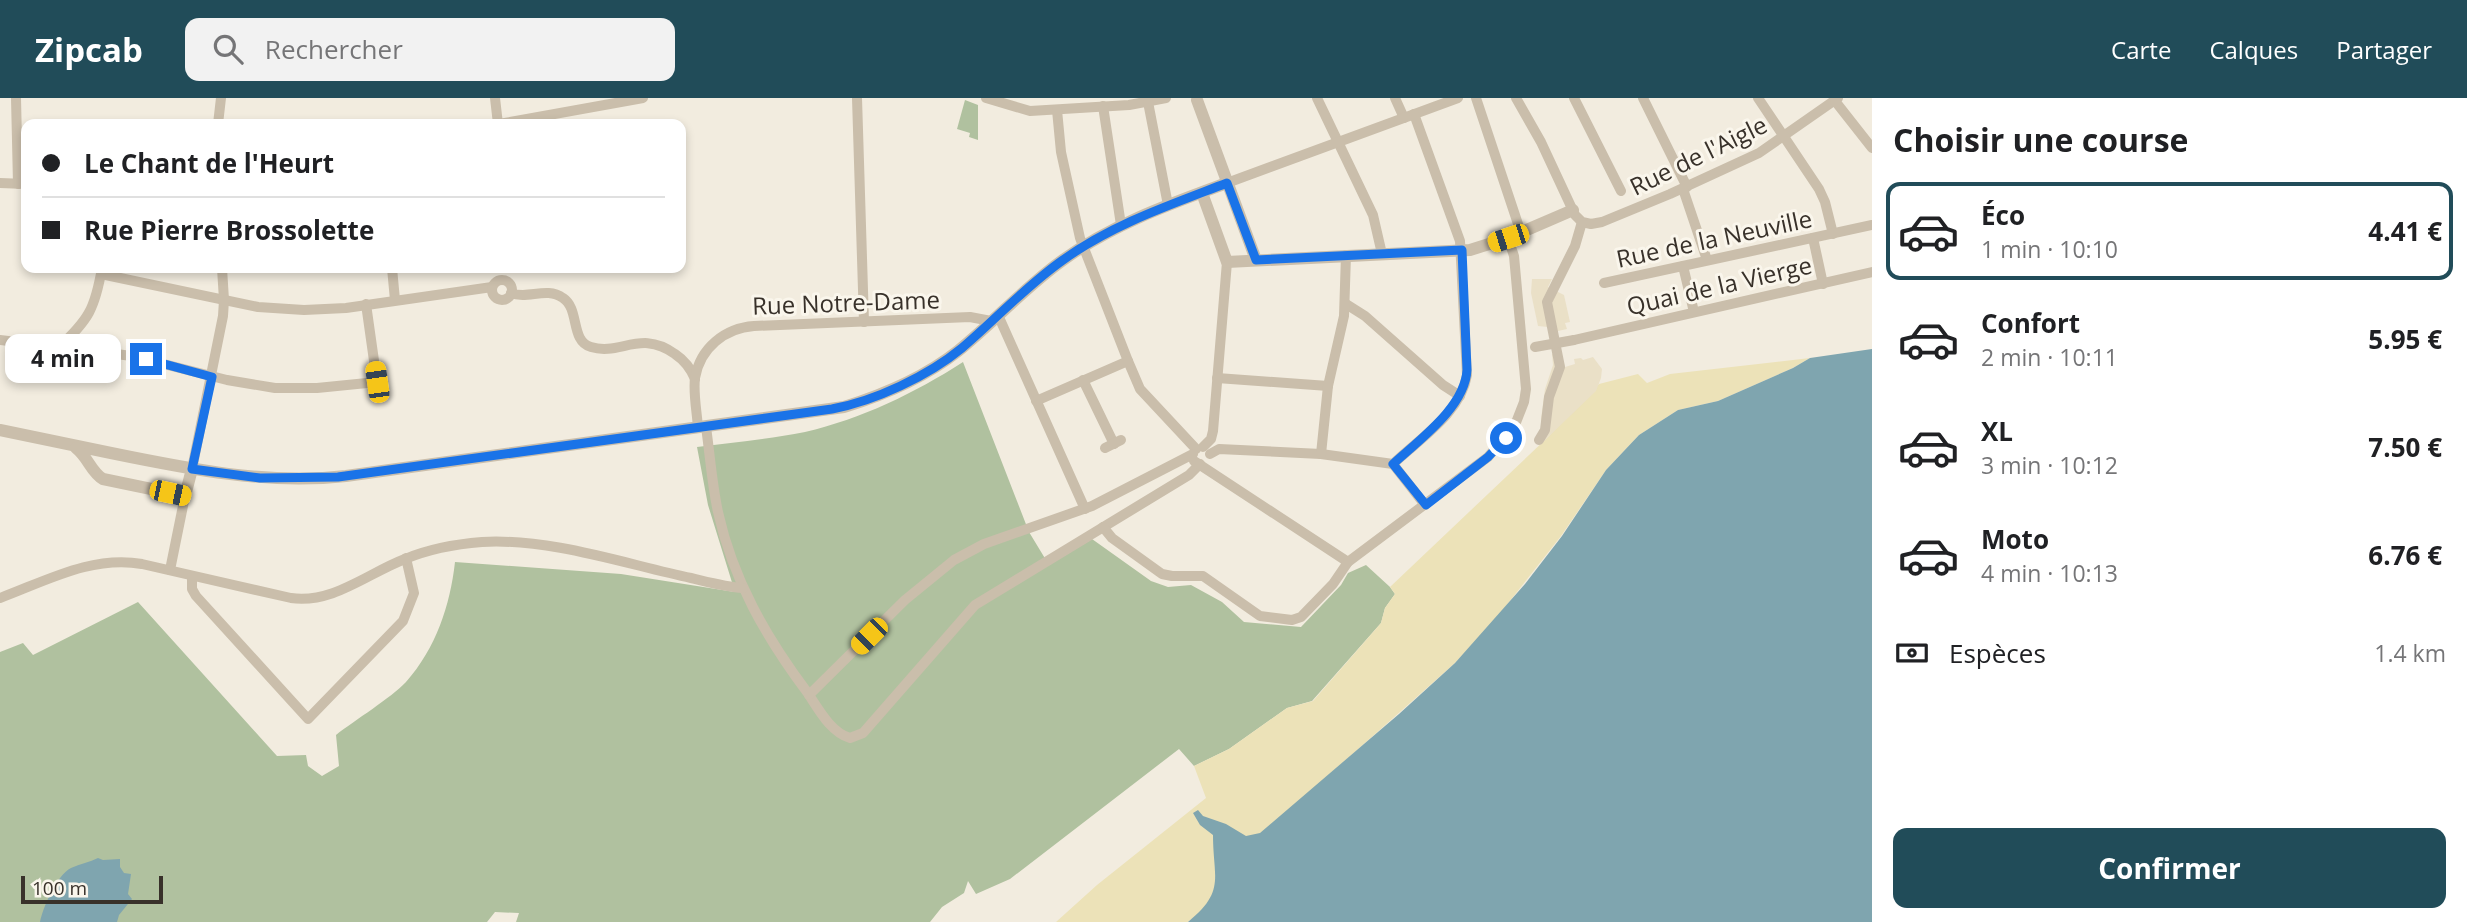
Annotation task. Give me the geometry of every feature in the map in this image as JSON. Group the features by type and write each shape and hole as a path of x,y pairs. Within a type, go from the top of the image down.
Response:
{"street":[{"path":"16,98 21,170"},
{"path":"219,119 221,98"},
{"path":"495,98 497,119"},
{"path":"526,119 643,98"},
{"path":"858,98 864,322"},
{"path":"986,98 1027,110 1057,110 1166,98"},
{"path":"1317,98 1373,215 1382,254"},
{"path":"1393,464 1450,410 1465,385 1467,370 1462,250 1454,219 1409,116 1395,98"},
{"path":"0,430 192,469 260,478 329,478 832,409 871,398 942,362 1043,275 1121,225 1168,205 1458,98"},
{"path":"1476,98 1521,233"},
{"path":"1516,98 1541,142 1573,210 1582,222 1575,246 1547,301 1560,367 1549,397 1545,430 1539,440"},
{"path":"1574,98 1621,191"},
{"path":"1643,98 1685,188 1707,260"},
{"path":"1758,98 1822,195 1833,234"},
{"path":"1195,99 1256,260"},
{"path":"1836,99 1872,148"},
{"name":"Rue de l'Aigle","path":"1582,222 1591,224 1615,218 1752,157 1836,99"},
{"path":"1148,102 1168,205"},
{"path":"1103,106 1121,225"},
{"path":"1057,110 1061,152 1083,247 1128,362 1140,389 1200,451"},
{"path":"0,183 21,184"},
{"path":"1202,193 1227,262 1213,435 1194,460 1348,562"},
{"path":"1227,262 1462,250 1508,238 1573,210"},
{"name":"Rue de la Neuville","path":"1604,283 1872,225"},
{"path":"1201,464 1189,475 1103,527 1112,538 1162,574 1203,576 1260,616 1292,620 1303,616 1333,584 1348,562 1488,457 1519,416 1525,397 1529,348 1514,256 1508,238"},
{"path":"1813,238 1823,284"},
{"path":"1321,454 1328,386 1346,304 1346,256"},
{"path":"1684,266 1694,312"},
{"name":"Quai de la Vierge","path":"1529,348 1872,272"},
{"path":"58,348 89,314 100,273"},
{"path":"110,273 265,308 304,310 492,287 497,281 504,280 511,285 511,293 518,295 545,292 558,295 570,304 580,337 586,345 597,348 645,342 661,346 683,360 695,379"},
{"path":"170,570 212,377 225,300 222,273"},
{"path":"392,273 395,300"},
{"path":"0,340 132,356 253,385 300,389 377,382 366,304"},
{"path":"1346,304 1372,322 1443,385 1460,396"},
{"path":"994,318 1036,401 1085,509"},
{"name":"Rue Notre-Dame","path":"994,318 754,326 734,329 718,339 709,349 700,363 695,379 718,510 743,588 766,633 837,731 853,738 863,733 975,605 1103,527"},
{"path":"1036,401 1128,362"},
{"path":"1217,378 1328,386"},
{"path":"1083,380 1113,444"},
{"path":"74,447 86,456 103,479 185,496"},
{"path":"809,695 905,600 947,564 984,544 1085,509 1200,451 1219,449 1321,454 1393,464 1426,505"},
{"path":"94,469 96,457 104,452"},
{"path":"0,598 76,569 93,565 131,563 311,599 332,594 406,558 467,544 526,543 743,588"},
{"path":"192,576 192,589 196,596 308,719 403,621 414,593 406,558"}],"green space":[{"path":"965,100 978,105 978,140 969,137 970,133 957,129"},
{"path":"963,362 1029,532 1049,565 1092,539 1151,581 1168,587 1191,585 1222,602 1244,622 1301,627 1341,585 1348,573 1366,565 1395,594 1385,608 1381,623 1312,701 1287,708 1229,749 1194,766 1179,749 1010,879 976,894 968,881 964,893 942,907 930,922 516,922 519,913 495,912 487,922 0,922 0,652 23,643 33,655 138,602 277,756 306,755 308,766 322,776 339,766 336,735 406,682 426,655 445,610 455,562 621,574 735,592 708,505 697,447 826,427 907,394"}],"sand":[{"path":"1810,358 1718,401 1678,410 1639,435 1606,470 1561,536 1495,620 1455,663 1338,767 1202,911 1188,922 1056,922 1097,885 1206,798 1194,766 1229,749 1287,708 1313,701 1381,623 1385,608 1395,594 1390,587 1548,437 1599,384 1638,374 1647,383 1670,374"}],"shaded area":[{"path":"1532,279 1552,279 1548,287 1564,295 1570,322 1565,323 1567,329 1549,333 1548,327 1538,326 1531,293"},
{"path":"1561,352 1565,367 1575,364 1574,359 1593,357 1602,369 1601,378 1596,391 1542,443 1541,419 1545,389 1553,365 1552,354"}],"water":[{"path":"1872,349 1872,922 1188,922 1208,901 1215,883 1213,835 1200,825 1193,813 1198,810 1203,816 1226,824 1246,836 1260,833 1455,663 1525,584 1562,536 1606,470 1639,435 1678,410 1718,401 1810,358"},
{"path":"98,858 120,859 120,867 124,873 131,874 128,894 132,899 119,915 117,922 40,922 47,900 61,877 71,868"}],"route":[{"path":"146,359 212,377 192,469 245,477 338,477 832,409 871,398 942,362 961,349 1043,275 1093,241 1141,216 1227,183 1256,260 1462,250 1467,370 1465,385 1454,406 1393,464 1426,505 1488,457 1506,438"}]}
